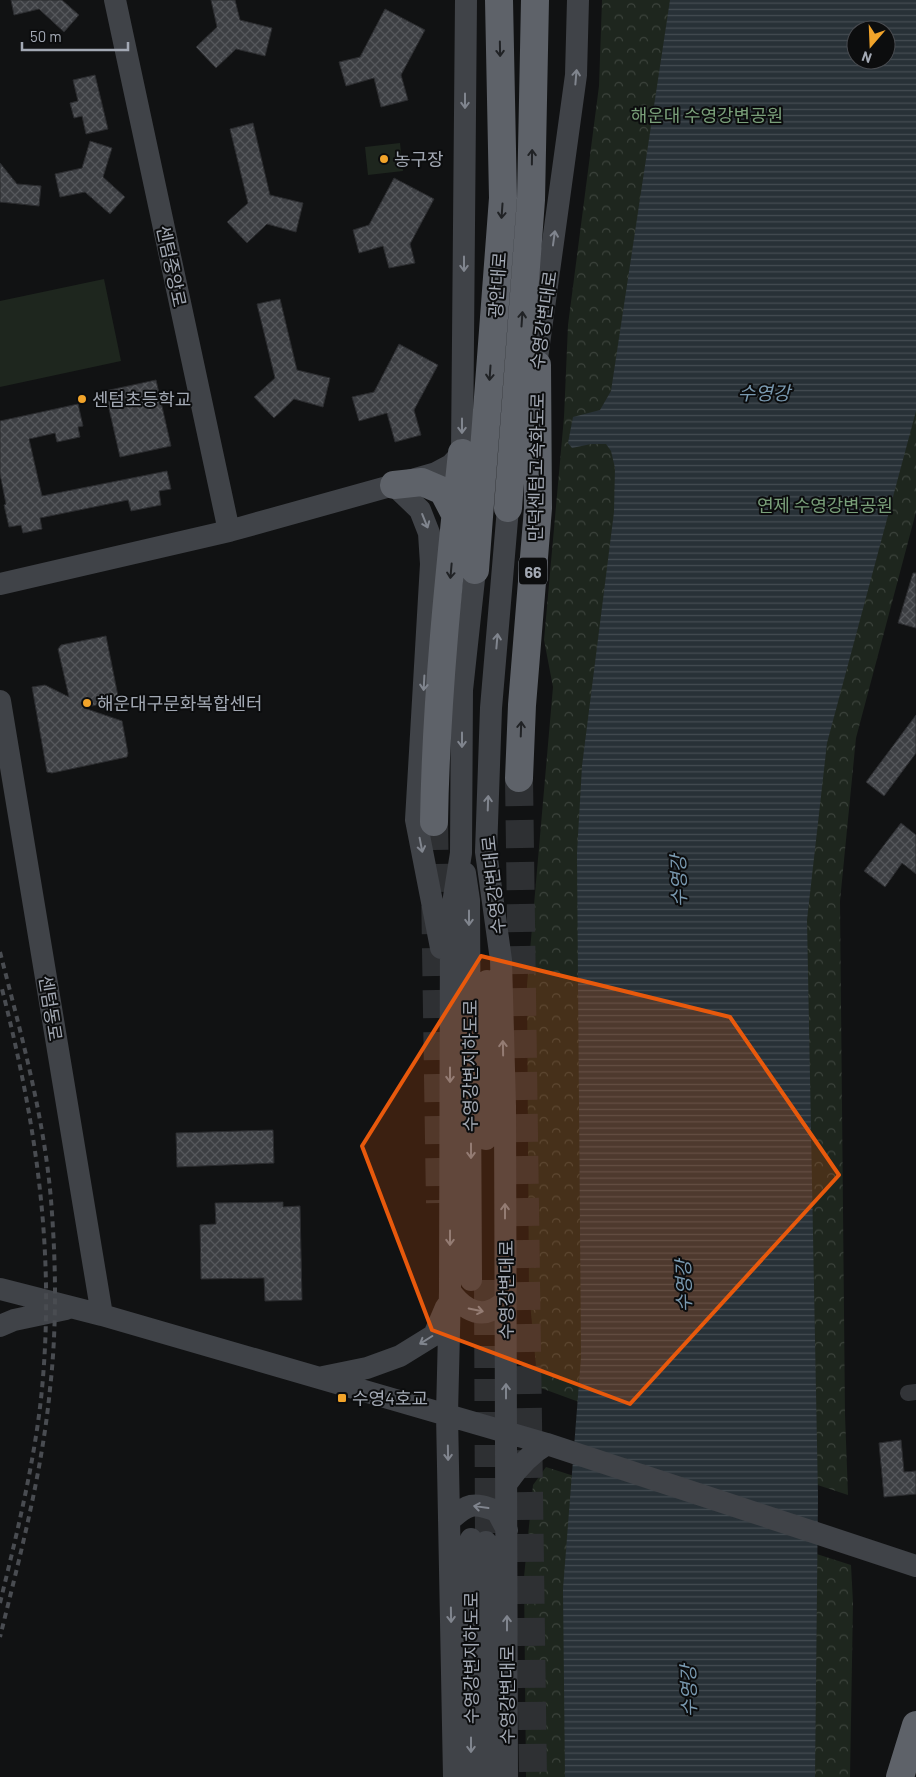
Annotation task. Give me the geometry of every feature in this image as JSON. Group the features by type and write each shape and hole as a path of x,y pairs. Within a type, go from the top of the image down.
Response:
{"highway":[{"name":"광안대로","path":"475,570 503,198 499,0"},
{"name":"광안대로","path":"508,508 531,200 535,0"},
{"name":"만덕센텀고속화도로","path":"519,778 522,706 538,508 537,365"},
{"path":"434,822 435,762 440,682 462,453"},
{"path":"394,485 422,482 443,491 456,516"},
{"path":"900,1777 916,1725"}],"main road":[{"name":"센텀중앙로","path":"115,0 229,531"},
{"name":"수영강변대로","path":"454,1777 447,1414 450,1295 451,916 461,852 462,690 475,570 462,453 466,0"},
{"name":"수영강변대로","path":"507,1777 505,1106 501,960 486,852 491,708 508,508 537,365 576,75 578,0"},
{"path":"0,584 229,531 394,485 436,473 451,465 462,453"},
{"path":"394,485 420,510 429,533 431,564 416,820 450,1000"},
{"name":"센텀동로","path":"0,701 102,1315"},
{"name":"수영강변지하도로","path":"461,852 469,900 478,1280 486,852"},
{"path":"0,1289 102,1315 547,1444 916,1566"},
{"path":"319,1378 367,1368 400,1356 434,1335 450,1295 458,1304 476,1312 491,1311 506,1301"},
{"path":"0,1326 14,1320 72,1307"},
{"path":"507,1483 516,1469 534,1452 547,1444"},
{"path":"449,1521 463,1508 481,1505 497,1511 507,1530"},
{"name":"수영강변지하도로","path":"471,1777 479,1540 488,1777"}],"highlighted area":[{"path":"481,956 730,1017 839,1175 630,1404 432,1330 362,1146"}],"green space":[{"name":"수영강","path":"602,0 916,0 916,512 856,738 840,901 845,1415 848,1495 705,1448 538,1387 529,1292 527,985 553,687 544,640 564,417 568,325 599,86"},
{"name":"농구장","path":"400,143 403,171 368,175 365,147"},
{"path":"104,279 121,361 0,387 0,301"},
{"path":"546,1467 851,1565 853,1603 850,1777 526,1777 524,1577 533,1485"}],"water":[{"name":"수영강","path":"670,0 916,0 916,411 827,743 807,920 818,1497 815,1777 565,1777 563,1589 581,1357 577,853 582,766 614,512 615,468 611,451 606,444 591,444 572,448 568,443 573,417 600,410 611,391"}],"building":[{"path":"11,0 62,0 79,15 64,32 39,9 14,15"},
{"path":"211,0 235,0 240,20 272,28 265,56 236,49 216,68 196,47 217,27"},
{"path":"385,9 425,30 401,75 408,100 381,107 374,78 346,86 339,62 360,57"},
{"path":"95,75 108,129 86,134 82,116 74,118 70,103 78,101 73,80"},
{"path":"253,123 270,195 303,203 296,232 267,224 247,243 227,222 248,203 230,129"},
{"path":"90,141 112,148 103,177 125,197 110,214 85,192 60,197 55,174 82,168"},
{"path":"0,163 17,184 41,186 39,206 0,202"},
{"path":"394,178 434,199 410,244 415,263 389,268 383,246 359,253 353,230 369,225"},
{"path":"280,299 297,370 330,378 323,407 294,399 274,418 254,397 275,378 257,304"},
{"path":"399,344 438,365 414,410 421,435 395,442 387,413 359,421 352,397 374,392"},
{"path":"156,380 171,446 120,457 105,391"},
{"path":"78,404 83,426 78,427 80,437 57,442 55,433 29,439 42,496 167,471 171,489 159,491 161,505 131,511 128,500 40,518 42,529 23,533 21,525 9,527 0,474 0,421"},
{"path":"913,573 916,573 916,628 898,623"},
{"name":"해운대구문화복합센터","path":"106,636 118,696 116,700 84,708 122,721 128,753 127,757 52,773 47,772 32,687 45,685 69,697 58,649 61,645"},
{"path":"916,715 916,753 884,796 866,782"},
{"path":"901,823 916,835 916,874 902,863 885,887 864,871"},
{"path":"273,1130 274,1163 177,1167 176,1133"},
{"path":"283,1202 283,1207 300,1206 302,1300 265,1301 264,1278 201,1279 200,1225 216,1224 215,1203"},
{"path":"901,1440 904,1472 916,1471 916,1494 884,1497 879,1443"}],"tunnel":[{"path":"519,778 533,1777"},
{"path":"434,822 440,1203"},
{"path":"485,1280 486,1542"}],"railway":[{"path":"0,952 31,1075 43,1137 51,1200 55,1294 54,1342 42,1452 30,1514 0,1637"},
{"path":"0,1603 25,1497 39,1416 45,1337 46,1287 40,1187 33,1138 14,1039 2,989"}],"place":[{"name":"농구장","path":"384,159"},
{"name":"센텀초등학교","path":"82,399"},
{"name":"해운대구문화복합센터","path":"87,703"},
{"name":"수영4호교","path":"342,1398"}],"park label":[{"name":"해운대 수영강변공원","path":"707,115"},
{"name":"연제 수영강변공원","path":"825,505"}]}
